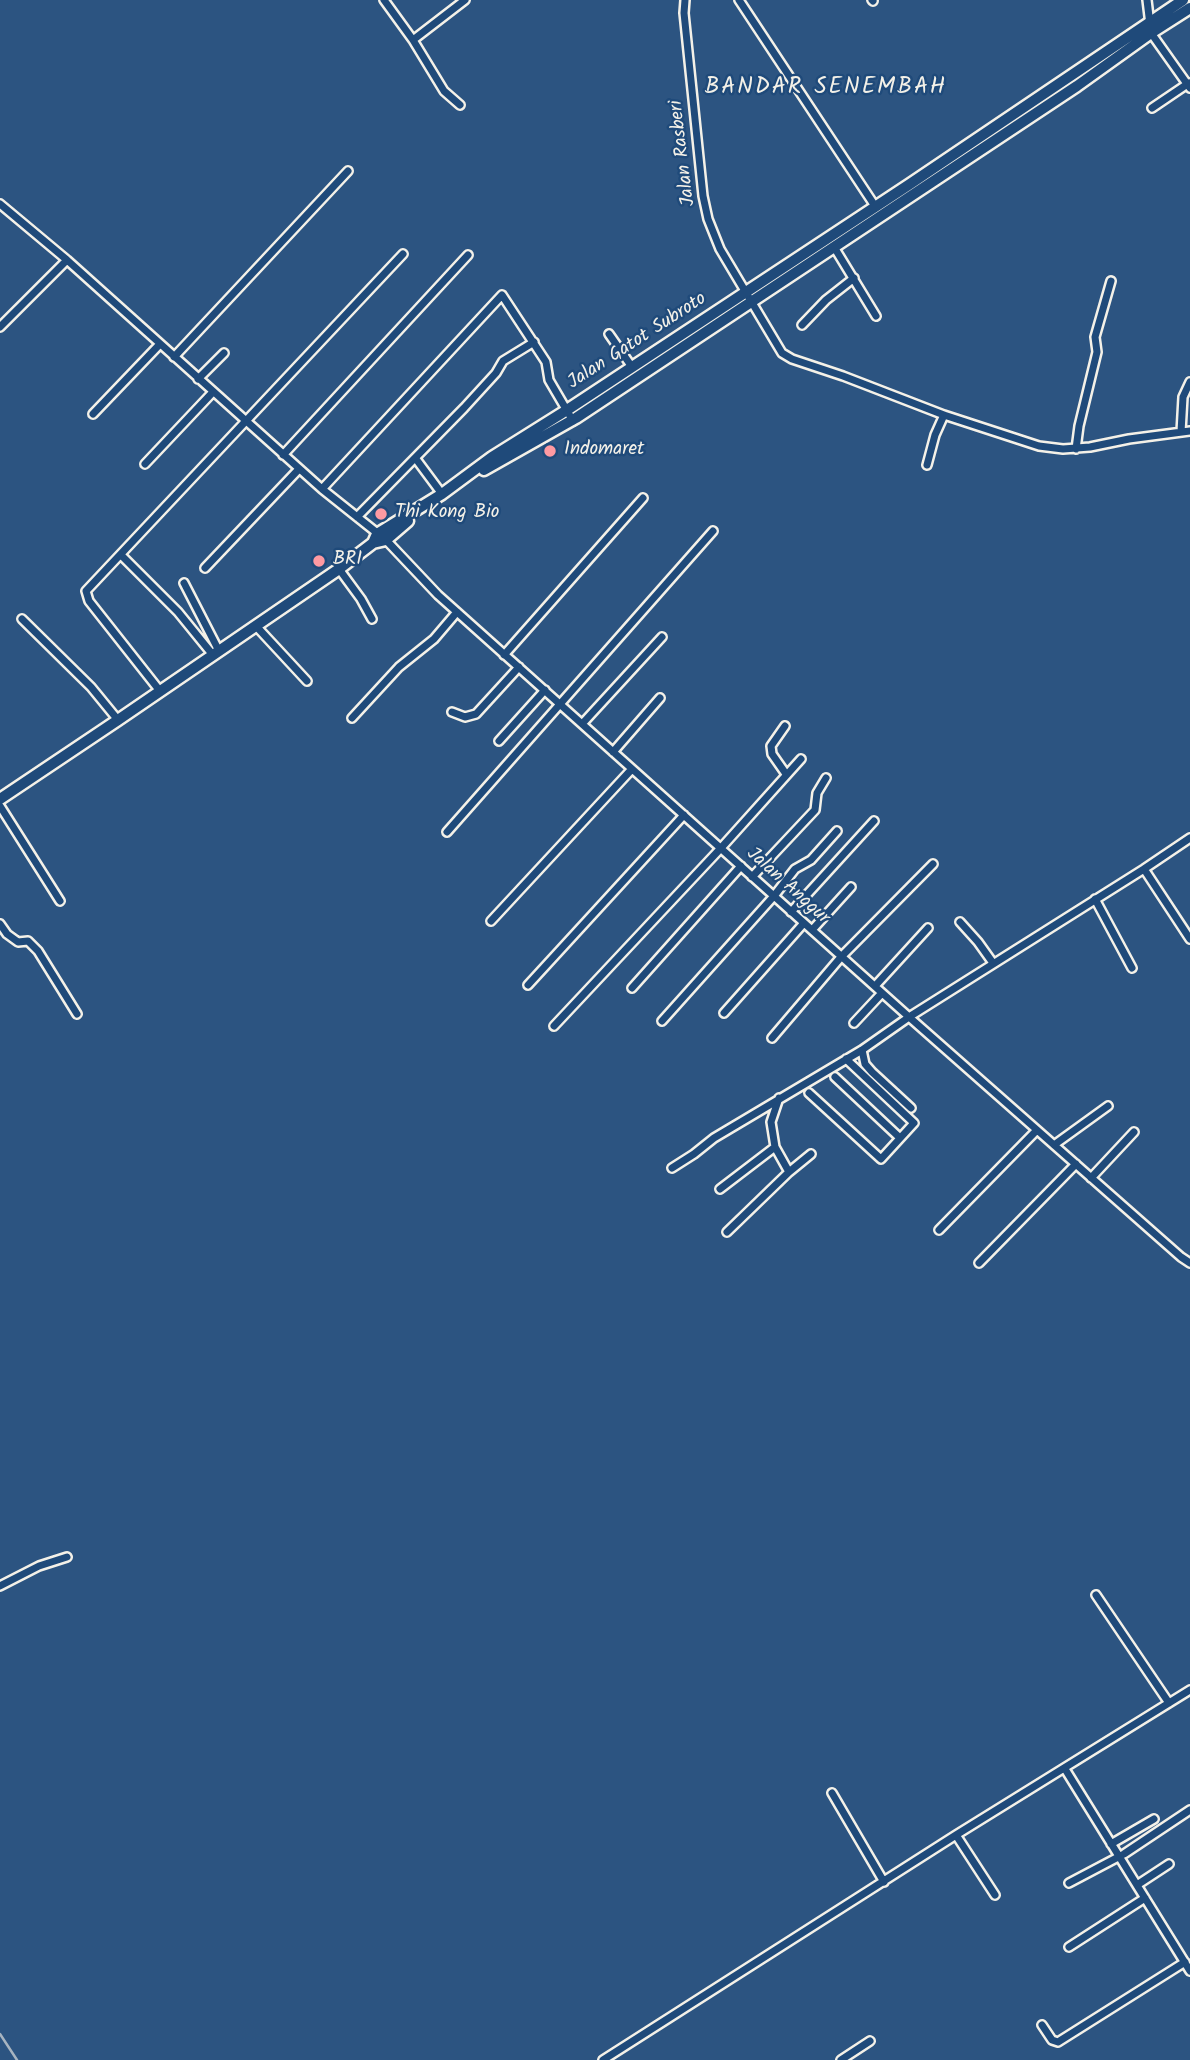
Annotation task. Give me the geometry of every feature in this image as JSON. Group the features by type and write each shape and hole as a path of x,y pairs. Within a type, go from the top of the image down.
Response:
{"main road":[{"name":"Jalan Gatot Subroto","path":"0,799 339,569 442,494 875,206 1150,28 1183,0"},
{"path":"379,539 494,460 573,421 1077,86 1150,28 1190,8"}],"street":[{"path":"384,0 413,40 444,92 460,105"},
{"path":"413,40 465,0"},
{"name":"Jalan Rasberi","path":"685,0 684,13 703,196 708,219 717,242 782,353 944,415 1039,446 1076,449 1190,431"},
{"path":"739,0 875,206"},
{"path":"1147,0 1150,28 1189,85 1152,108"},
{"path":"174,357 348,171"},
{"name":"Jalan Anggur","path":"0,204 67,260 283,455 357,517 438,595 841,957 1190,1263"},
{"path":"834,247 876,316"},
{"path":"160,691 86,596 88,588 404,254"},
{"path":"283,455 468,256"},
{"path":"0,327 67,260"},
{"path":"802,325 826,300 854,278"},
{"path":"1076,449 1097,352 1095,337 1111,281"},
{"path":"322,489 502,295 546,362 549,380 573,421"},
{"path":"609,334 632,367"},
{"path":"357,517 496,373 503,361 534,342"},
{"path":"93,414 160,344"},
{"path":"198,379 224,353"},
{"path":"1181,432 1183,397 1190,382"},
{"path":"145,464 213,392"},
{"path":"927,465 944,415"},
{"path":"416,458 442,494"},
{"path":"205,568 299,469"},
{"path":"505,654 643,498"},
{"path":"447,832 713,531"},
{"path":"121,555 216,653"},
{"path":"339,569 361,598 372,619"},
{"path":"184,583 216,653"},
{"path":"352,718 399,667 434,639 457,612"},
{"path":"22,619 91,687 118,720"},
{"path":"256,626 307,681"},
{"path":"582,724 662,637"},
{"path":"452,712 465,718 476,714 519,667"},
{"path":"499,741 545,690"},
{"path":"613,752 660,698"},
{"path":"785,726 771,746 772,754 786,774"},
{"path":"554,1026 802,759"},
{"path":"491,921 632,769"},
{"path":"752,877 815,810 817,793 826,778"},
{"path":"0,806 60,901"},
{"path":"528,985 684,815"},
{"path":"791,912 874,821"},
{"path":"662,1021 795,869 811,860 837,831"},
{"path":"672,1168 714,1138 863,1050 909,1017 1190,838"},
{"path":"772,1038 841,957 933,864"},
{"path":"632,988 741,866"},
{"path":"1144,869 1190,939"},
{"path":"812,930 851,887"},
{"path":"1095,899 1132,968"},
{"path":"960,922 993,963"},
{"path":"724,1013 804,923"},
{"path":"0,924 7,934 18,942 28,941 34,946 77,1014"},
{"path":"874,986 928,928"},
{"path":"854,1023 882,993"},
{"path":"863,1050 865,1064 911,1108"},
{"path":"809,1093 881,1158 914,1123 846,1059"},
{"path":"835,1077 900,1139"},
{"path":"779,1098 771,1122 775,1147 789,1172"},
{"path":"1054,1145 1108,1106"},
{"path":"939,1230 1037,1130"},
{"path":"1091,1178 1134,1132"},
{"path":"720,1189 775,1147"},
{"path":"727,1232 811,1154"},
{"path":"979,1263 1076,1164"},
{"path":"0,1586 39,1566 67,1557"},
{"path":"1096,1595 1169,1703"},
{"path":"603,2060 956,1835 1190,1690"},
{"path":"1065,1769 1190,1971"},
{"path":"832,1793 884,1882"},
{"path":"1069,1883 1118,1856 1190,1810"},
{"path":"1111,1844 1154,1819"},
{"path":"956,1835 995,1895"},
{"path":"1137,1885 1169,1864"},
{"path":"1069,1947 1145,1898"},
{"path":"1042,2025 1052,2040 1058,2042 1185,1962"},
{"path":"841,2060 870,2041"}],"waterway":[{"path":"0,2034 17,2060"}],"place":[{"name":"Indomaret","path":"550,451"},
{"name":"Thi Kong Bio","path":"381,514"},
{"name":"BRI","path":"319,561"}],"district":[{"name":"BANDAR SENEMBAH","path":"826,89"}]}
